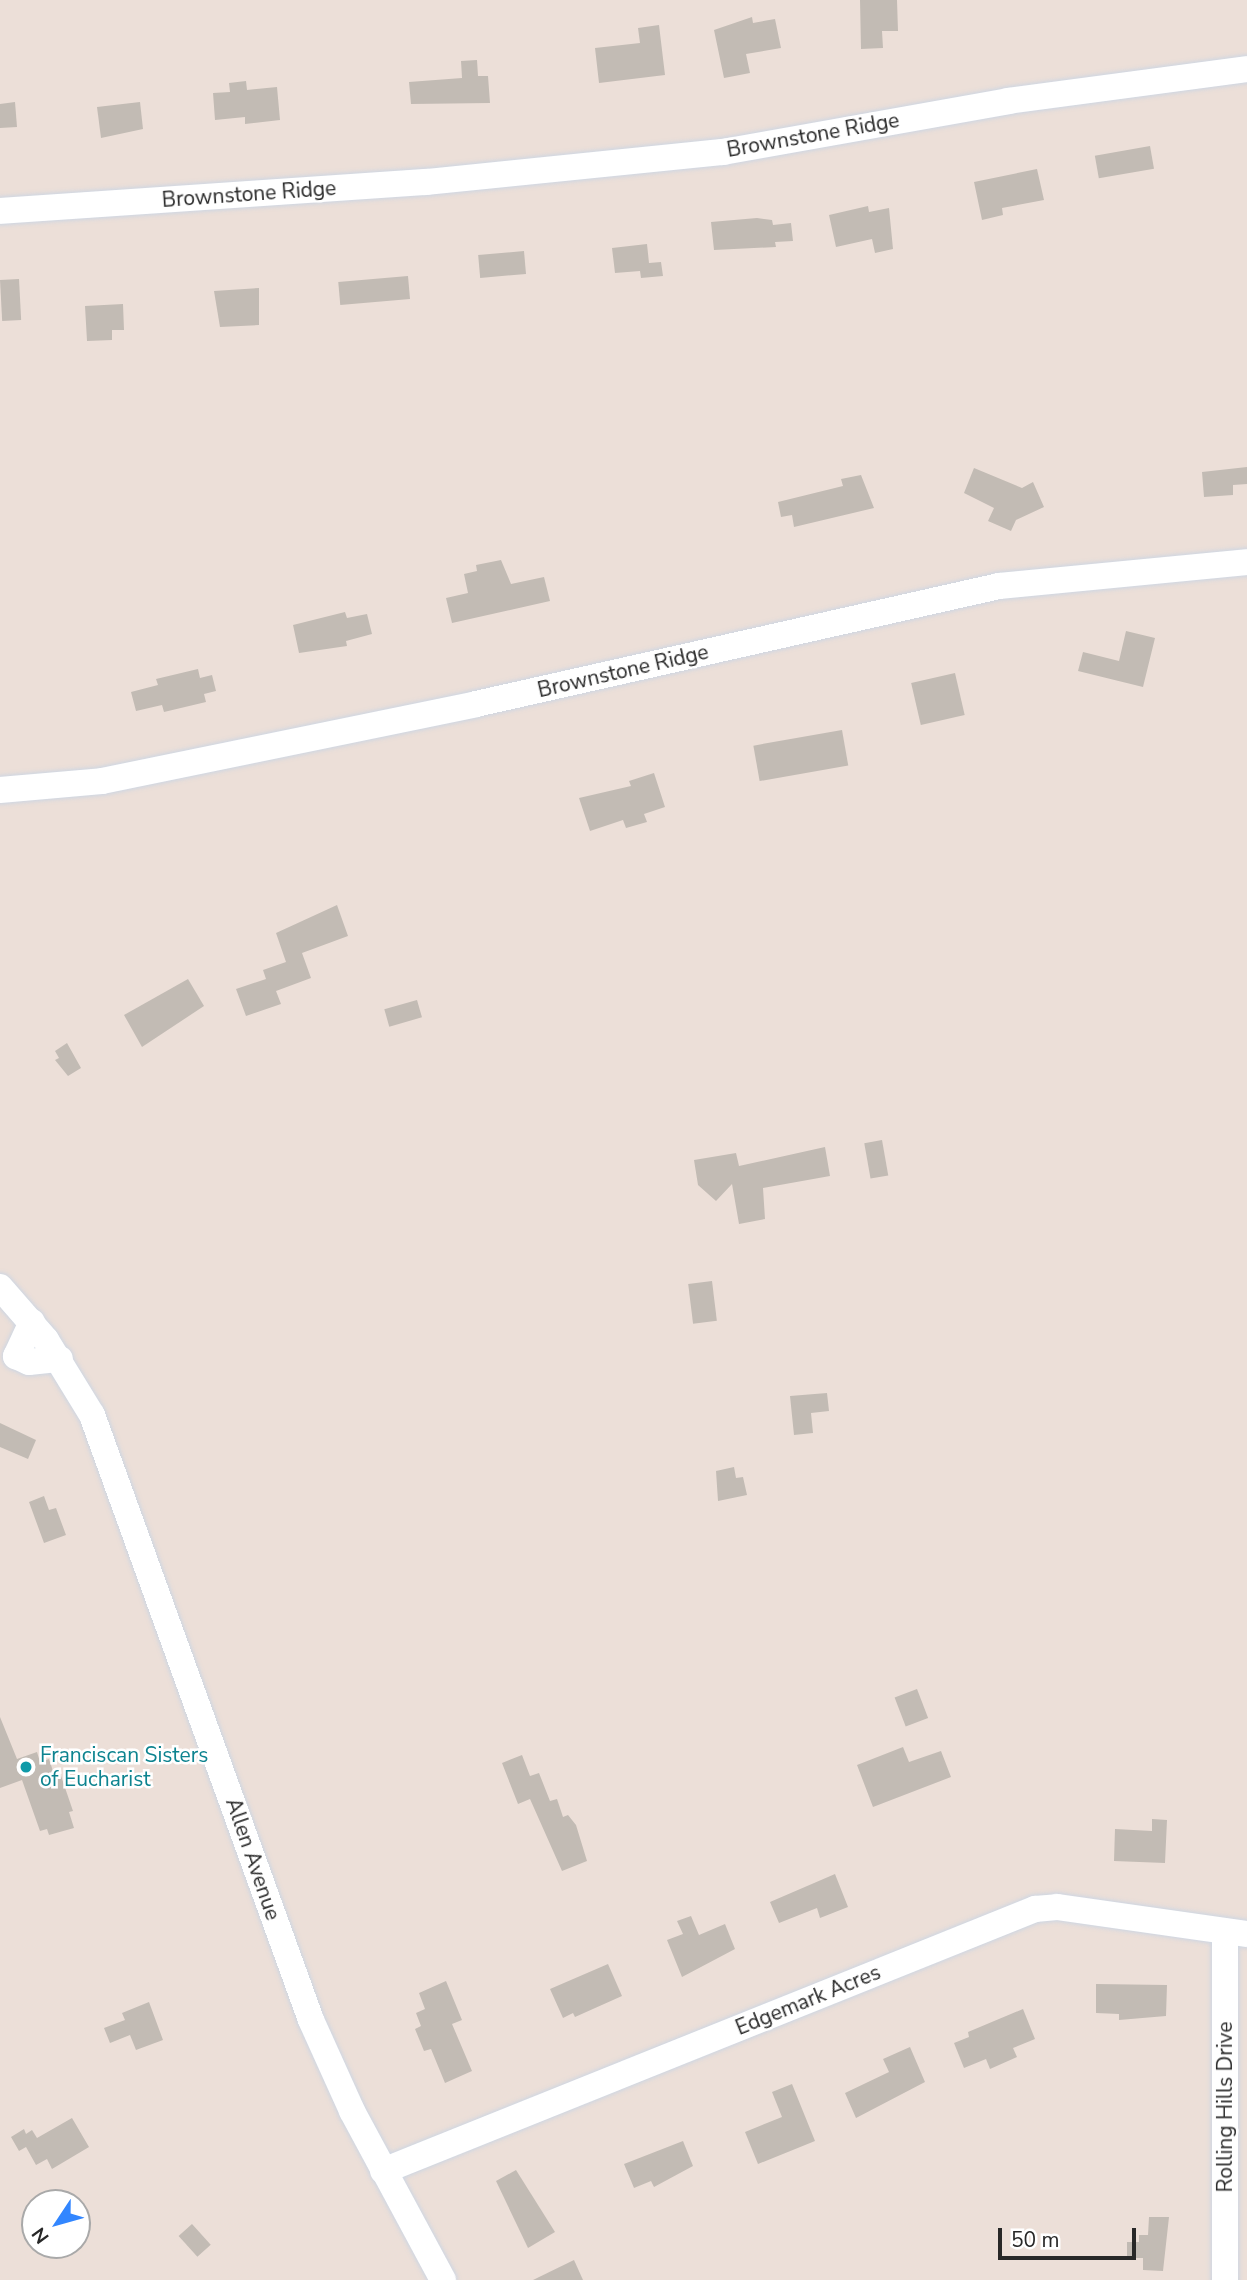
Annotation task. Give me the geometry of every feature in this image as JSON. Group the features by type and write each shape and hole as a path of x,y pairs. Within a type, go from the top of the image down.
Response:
{"street":[{"name":"Brownstone Ridge","path":"0,211 426,182 723,152 1008,101 1247,69"},
{"name":"Brownstone Ridge","path":"0,790 102,781 475,704 999,586 1247,562"},
{"name":"Allen Avenue","path":"0,1287 32,1322 60,1359 109,1454 311,2020 383,2171 443,2280"},
{"path":"32,1322 8,1358 29,1362 60,1359"},
{"name":"Edgemark Acres","path":"383,2171 1035,1909 1057,1907 1236,1934"},
{"name":"Rolling Hills Drive","path":"1224,2280 1236,1934"}],"building":[{"path":"860,0 897,0 898,31 882,31 883,48 861,49"},
{"path":"752,17 753,23 775,19 781,48 746,54 750,73 724,78 714,30"},
{"path":"659,25 665,75 599,83 595,48 640,43 638,28"},
{"path":"477,60 478,76 488,76 490,103 411,104 409,82 462,78 461,61"},
{"path":"246,81 247,90 277,87 280,120 245,124 245,117 215,120 213,93 230,92 229,83"},
{"path":"15,102 17,127 0,128 0,104"},
{"path":"140,102 143,129 101,138 97,107"},
{"path":"1150,146 1154,169 1099,178 1095,156"},
{"path":"1037,169 1044,200 1002,208 1003,215 982,220 974,182"},
{"path":"868,206 869,212 889,208 893,249 875,253 872,239 836,247 829,215"},
{"path":"757,218 772,220 773,225 791,223 793,241 775,242 776,247 714,250 711,222"},
{"path":"647,244 649,263 661,262 663,276 641,278 640,271 615,273 612,248"},
{"path":"524,251 526,274 480,278 478,255"},
{"path":"408,276 410,299 340,305 338,282"},
{"path":"19,279 21,320 2,321 0,280"},
{"path":"259,288 259,325 220,327 214,291"},
{"path":"123,304 124,330 112,330 112,340 87,341 85,306"},
{"path":"1247,467 1247,484 1233,485 1233,495 1204,497 1202,472"},
{"path":"974,468 1022,488 1033,482 1044,507 1016,520 1011,531 988,521 994,508 964,493"},
{"path":"861,475 874,508 794,527 792,515 781,517 778,502 843,486 841,479"},
{"path":"501,560 511,584 544,577 550,601 452,623 446,598 468,593 464,574 477,571 476,565"},
{"path":"345,612 347,618 367,614 372,634 346,641 347,646 299,653 293,625"},
{"path":"1126,631 1155,638 1143,687 1078,671 1083,652 1119,661"},
{"path":"198,669 200,678 212,675 216,691 204,694 206,702 164,712 162,705 136,711 131,692 158,685 156,679"},
{"path":"955,673 965,715 921,725 911,683"},
{"path":"842,730 848,765 760,781 753,746"},
{"path":"654,773 665,807 644,814 647,822 626,828 623,820 590,831 579,798 631,786 629,781"},
{"path":"337,905 348,936 302,953 311,978 276,991 281,1004 246,1016 236,989 266,979 263,970 286,962 276,933"},
{"path":"188,979 204,1006 142,1047 124,1015"},
{"path":"417,1000 422,1017 389,1027 384,1009"},
{"path":"67,1043 81,1068 68,1076 55,1060 59,1058 55,1051"},
{"path":"882,1140 888,1175 871,1179 864,1143"},
{"path":"825,1147 830,1176 763,1188 765,1219 739,1224 732,1184 716,1201 698,1185 694,1160 736,1153 739,1166"},
{"path":"712,1281 717,1321 693,1324 688,1284"},
{"path":"827,1393 829,1411 811,1413 813,1433 794,1435 790,1396"},
{"path":"0,1423 36,1440 28,1459 0,1447"},
{"path":"734,1467 736,1478 743,1477 747,1495 718,1501 716,1471"},
{"path":"44,1496 49,1510 56,1508 66,1535 44,1543 29,1502"},
{"path":"917,1689 928,1718 906,1727 895,1698"},
{"name":"Franciscan Sisters of Eucharist","path":"0,1717 17,1759 37,1752 40,1762 49,1759 54,1774 60,1773 73,1811 69,1812 74,1828 49,1835 47,1829 40,1831 22,1780 0,1788"},
{"path":"903,1747 909,1762 941,1751 951,1777 873,1807 857,1765"},
{"path":"522,1755 530,1776 539,1773 550,1801 557,1799 563,1817 568,1815 576,1825 587,1861 562,1871 530,1799 518,1804 502,1763"},
{"path":"1152,1819 1167,1820 1165,1863 1114,1861 1115,1829 1152,1831"},
{"path":"835,1874 848,1907 820,1918 817,1908 779,1923 770,1902"},
{"path":"691,1916 699,1935 725,1924 735,1949 682,1977 667,1940 683,1934 677,1921"},
{"path":"608,1964 622,1996 575,2017 573,2013 563,2018 550,1989"},
{"path":"446,1981 462,2020 452,2024 472,2071 445,2083 431,2049 424,2051 415,2029 421,2026 416,2013 425,2009 419,1993"},
{"path":"1096,1984 1167,1985 1166,2016 1119,2020 1119,2014 1096,2013"},
{"path":"149,2002 163,2040 136,2050 130,2035 110,2043 104,2028 125,2020 122,2013"},
{"path":"1023,2009 1035,2039 1013,2048 1017,2057 990,2069 986,2059 964,2068 954,2043 969,2037 968,2032"},
{"path":"910,2047 925,2082 856,2118 845,2093 889,2072 883,2059"},
{"path":"792,2084 815,2141 758,2164 745,2132 782,2117 772,2092"},
{"path":"72,2118 89,2147 52,2169 47,2159 36,2165 26,2147 19,2151 11,2137 24,2129 26,2134 32,2130 37,2138"},
{"path":"683,2141 693,2166 654,2187 651,2181 634,2188 624,2164"},
{"path":"516,2170 555,2232 528,2248 496,2181"},
{"path":"1149,2217 1169,2217 1163,2271 1143,2270 1143,2258 1127,2258 1127,2242 1139,2242 1139,2235 1148,2235"},
{"path":"192,2224 211,2245 197,2257 179,2236"},
{"path":"574,2260 583,2280 533,2280"}],"place":[{"name":"Franciscan Sisters of Eucharist","path":"26,1767"}]}
